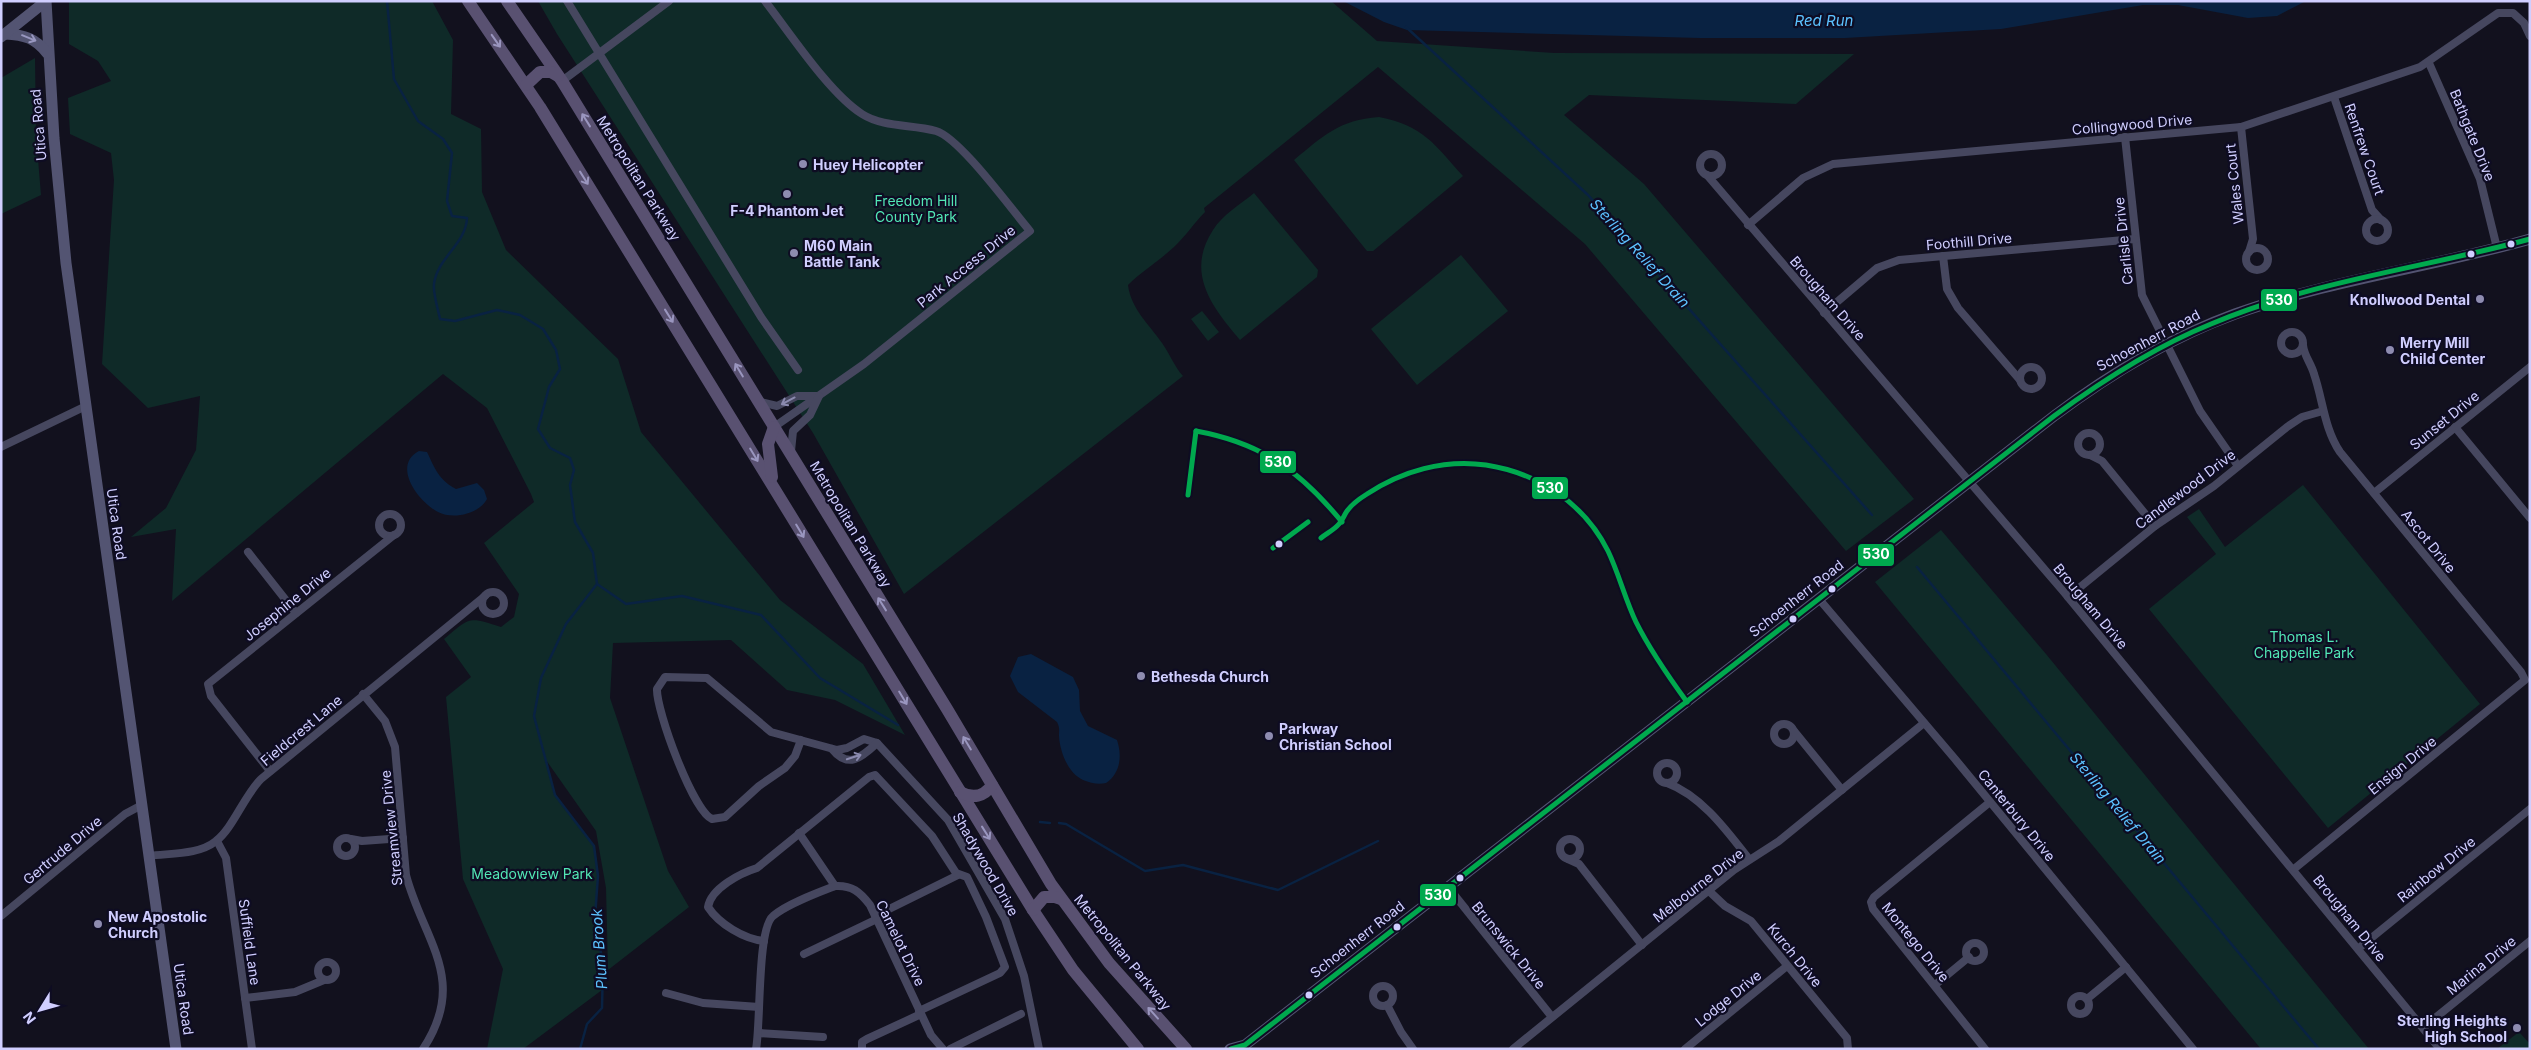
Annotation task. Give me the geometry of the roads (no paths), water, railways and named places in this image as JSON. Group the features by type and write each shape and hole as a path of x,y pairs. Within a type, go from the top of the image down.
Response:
{"main road":[{"path":"3,36 46,1"},
{"name":"Utica Road","path":"46,1 47,53 66,263 140,806 149,856 176,1049"},
{"path":"468,1 526,84 1033,910 1073,970 1138,1049"},
{"name":"Metropolitan Parkway","path":"507,1 560,79 1061,899 1118,974 1186,1049"},
{"path":"3,36 27,36 40,44 47,53"},
{"path":"526,84 540,72 550,72 560,79"},
{"name":"Schoenherr Road","path":"1230,1049 1244,1047 2092,389 2166,344 2211,324 2271,302 2530,239"},
{"path":"774,427 769,436 768,452 775,489"},
{"path":"960,792 967,796 977,796 985,794 992,785"},
{"path":"1033,910 1044,897 1061,899"}],"street":[{"path":"567,1 765,323 798,370"},
{"path":"560,79 601,54 669,1"},
{"name":"Park Access Drive","path":"766,1 843,99 863,115 884,123 936,131 950,138 962,149 1030,231 864,364 820,396 782,418 774,427"},
{"name":"Collingwood Drive","path":"1748,225 1803,178 1817,169 1833,164 2241,127 2429,63 2494,16 2506,12 2513,13 2524,23 2530,36"},
{"name":"Bathgate Drive","path":"2429,63 2480,179 2497,248"},
{"name":"Renfrew Court","path":"2334,96 2372,210 2381,220"},
{"name":"Wales Court","path":"2241,127 2253,239 2249,252"},
{"name":"Carlisle Drive","path":"2125,137 2134,239 2142,294 2200,411 2238,466"},
{"path":"1717,185 1722,165 1720,159 1714,155 1707,155 1702,160 1700,167 1707,175 1714,175 1720,172"},
{"name":"Brougham Drive","path":"1707,175 2068,597 2294,869 2440,1049"},
{"name":"Renfrew Court","path":"2369,223 2372,210"},
{"path":"2374,220 2381,220 2386,225 2387,232 2380,240 2373,240 2368,236 2366,229 2369,223 2374,220"},
{"name":"Foothill Drive","path":"1824,313 1877,268 1899,260 2134,239"},
{"name":"Wales Court","path":"2253,239 2262,249"},
{"path":"2255,249 2262,249 2267,254 2268,262 2261,269 2253,269 2248,265 2246,258 2249,252 2255,249"},
{"path":"1943,256 1948,289 1958,308 2012,369 2023,386 2036,387 2041,381 2041,374 2036,368 2012,369"},
{"path":"2297,353 2303,344 2302,337 2296,333 2288,332 2283,337 2281,344 2284,350 2290,353 2297,353 2306,358"},
{"name":"Ascot Drive","path":"2303,344 2306,358 2314,372 2323,411 2333,441 2521,672 2525,680"},
{"path":"2020,380 2021,373 2026,368"},
{"name":"Sunset Drive","path":"2374,493 2530,368"},
{"path":"758,401 777,406 798,396 820,396"},
{"name":"Park Access Drive","path":"792,457 793,431 810,415 820,396"},
{"path":"1,447 86,406"},
{"name":"Candlewood Drive","path":"2068,597 2155,526 2214,486 2302,417 2323,411"},
{"path":"2455,427 2530,518"},
{"path":"2102,461 2100,440 2095,435 2082,436 2079,443 2080,450 2102,461 2155,526"},
{"path":"2090,455 2096,453 2100,447"},
{"path":"381,531 387,535 394,535 400,531 401,524 398,517 392,514 382,518 379,524 382,544"},
{"name":"Josephine Drive","path":"270,771 211,696 208,684 394,535"},
{"path":"248,552 296,613"},
{"path":"470,608 484,610 490,614 497,614 502,609 504,602 501,596 496,593 485,596 482,603 484,610"},
{"name":"Fieldcrest Lane","path":"218,840 251,789 270,771 485,596"},
{"name":"Canterbury Drive","path":"1819,599 1990,802 2193,1049"},
{"path":"800,740 795,756 786,768 760,786 726,817 712,819 702,813 682,772 657,689 666,677 707,678 771,732 800,740 832,749 847,748 864,739 877,743"},
{"name":"Ensign Drive","path":"2294,869 2525,680"},
{"name":"Streamview Drive","path":"363,694 384,721 395,747 406,874 410,889 436,947 443,985 438,1018 423,1049"},
{"name":"Melbourne Drive","path":"1513,1049 1749,859 1779,841 1924,723"},
{"path":"1802,741 1784,744 1778,742 1774,737 1775,731 1782,724 1789,726 1794,731 1842,790"},
{"path":"1790,743 1794,738 1794,731"},
{"path":"832,749 842,758 851,760 861,756 877,743"},
{"name":"Shadywood Drive","path":"877,743 948,820 1005,919 1024,976 1039,1049"},
{"path":"1679,788 1676,770 1672,765 1666,763 1660,765 1657,770 1657,777 1661,782 1679,788 1711,814 1749,859"},
{"path":"764,941 728,926 708,907 711,899 727,882 741,873 757,868 871,776 875,775 932,836 958,875"},
{"path":"1667,784 1677,776"},
{"name":"Montego Drive","path":"1985,1049 1873,909 1871,901 1990,802"},
{"name":"Gertrude Drive","path":"1,916 125,814 140,806"},
{"name":"Rainbow Drive","path":"2359,948 2530,809"},
{"path":"756,1049 766,927 772,916 835,886 799,834"},
{"path":"362,841 352,854 347,856 341,855 338,850 339,841 344,838 362,841 403,838"},
{"path":"350,839 355,843 355,849"},
{"path":"149,856 191,851 218,840"},
{"name":"Suffield Lane","path":"218,840 226,858 252,1049"},
{"path":"1579,864 1578,843 1572,840 1565,840 1560,849 1562,856 1579,864 1642,945"},
{"path":"1568,859 1575,858 1579,853"},
{"path":"804,954 958,875 967,877 983,910 1004,963 1004,970 866,1039 862,1042 862,1049"},
{"name":"Camelot Drive","path":"835,886 847,886 863,896 876,918 931,1035 943,1049"},
{"name":"Brunswick Drive","path":"1448,887 1552,1017"},
{"name":"Kurch Drive","path":"1709,891 1725,906 1751,921 1847,1038 1849,1047"},
{"name":"Marina Drive","path":"2424,1027 2530,941"},
{"path":"1934,984 1968,957"},
{"path":"246,998 295,992 330,979 334,976 336,970 333,964 328,962 322,963 318,968 314,984"},
{"name":"Lodge Drive","path":"1685,1049 1787,966"},
{"path":"2087,999 2126,967"},
{"path":"318,974 324,980"},
{"path":"666,993 703,1003 759,1007"},
{"path":"1386,1005 1413,1049"},
{"path":"950,1049 1022,1014"},
{"path":"758,1033 823,1037"}],"water":[{"name":"Red Run","path":"1343,1 2306,1 2277,16 2248,18 2178,5 2143,5 2001,29 1845,38 1700,38 1407,30 1384,22"},
{"path":"419,451 427,452 441,478 450,486 456,489 477,483 484,490 487,499 478,508 465,514 451,515 438,512 416,492 408,474 407,465 411,458"},
{"path":"1031,654 1073,677 1079,690 1080,711 1088,726 1117,740 1120,752 1119,763 1115,774 1106,783 1097,784 1083,780 1073,772 1063,755 1057,722 1018,692 1010,676 1018,657"}],"waterway":[{"name":"Plum Brook","path":"387,1 394,79 418,121 443,139 452,153 447,201 452,216 467,218 462,236 440,266 436,275 434,292 440,319 455,321 497,310 520,315 543,329 556,350 560,369 549,387 538,429 550,448 570,458 574,470 570,485 575,522 593,553 597,584 566,624 541,678 534,716 555,795 594,846 598,876 595,917 603,965 602,1008 587,1024 580,1049"},
{"name":"Sterling Relief Drain","path":"1406,27 1588,195 1872,515"},
{"name":"Sterling Relief Drain","path":"1917,567 2319,1049"},
{"path":"597,584 626,604 682,596 761,615 820,678 898,725"},
{"path":"1040,822 1050,823"},
{"path":"1059,823 1066,824 1145,871 1183,865 1278,890 1378,841"}],"place":[{"name":"Huey Helicopter","path":"803,164"},
{"name":"F-4 Phantom Jet","path":"787,194"},
{"name":"M60 Main Battle Tank","path":"794,253"},
{"name":"Knollwood Dental","path":"2480,299"},
{"name":"Merry Mill Child Center","path":"2390,350"},
{"name":"Bethesda Church","path":"1141,676"},
{"name":"Parkway Christian School","path":"1269,736"},
{"name":"New Apostolic Church","path":"98,924"},
{"name":"Sterling Heights High School","path":"2517,1028"}],"park label":[{"name":"Freedom Hill County Park","path":"916,208"},
{"name":"Thomas L. Chappelle Park","path":"2304,644"},
{"name":"Meadowview Park","path":"532,873"}]}
